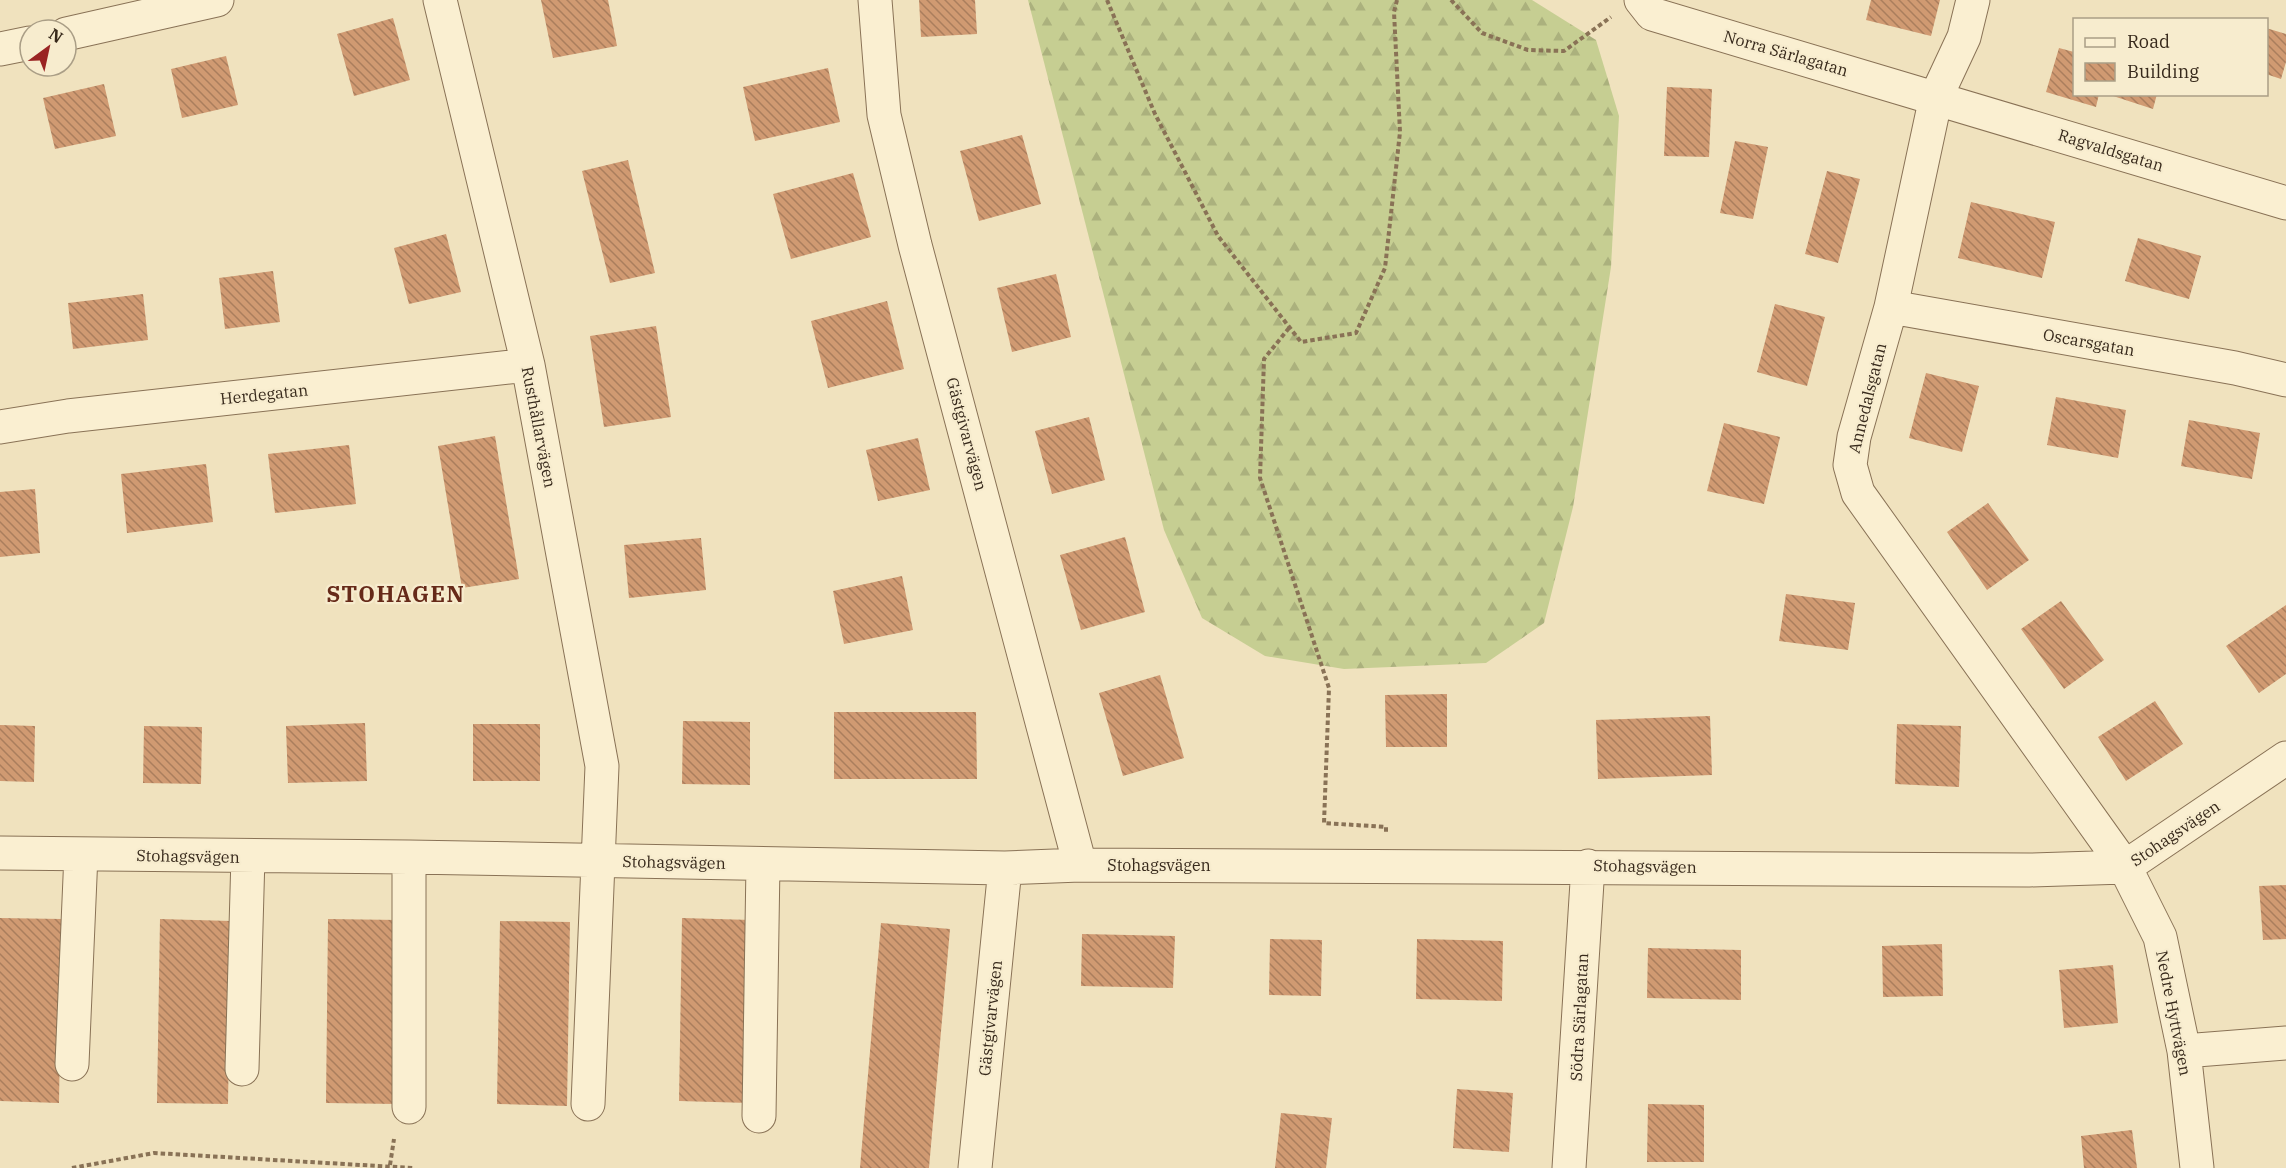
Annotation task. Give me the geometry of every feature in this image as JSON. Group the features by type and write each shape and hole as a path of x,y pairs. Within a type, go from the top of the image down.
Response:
{"street":[{"path":"78,31 217,0"},
{"name":"Rusthållarvägen","path":"440,0 528,365 602,766 588,1104"},
{"name":"Gästgivarvägen","path":"875,0 886,125 918,256 1080,865"},
{"name":"Annedalsgatan","path":"1973,0 1964,37 1936,97 1891,307 1854,437 1850,465 1858,493 2125,867"},
{"name":"Norra Särlagatan","path":"1629,6 1936,97"},
{"path":"0,49 18,45"},
{"name":"Ragvaldsgatan","path":"1936,97 2286,203"},
{"name":"Oscarsgatan","path":"1891,307 2235,368 2286,380"},
{"name":"Herdegatan","path":"0,427 68,416 528,365"},
{"name":"Stohagsvägen","path":"0,854 409,857 1005,868 1080,865 2018,870 2125,867 2286,758"},
{"path":"72,1065 81,854"},
{"path":"242,1069 248,856"},
{"path":"409,857 409,1107"},
{"path":"759,1116 763,864"},
{"name":"Södra Särlagatan","path":"1569,1168 1588,866"},
{"name":"Nedre Hyttvägen","path":"2125,867 2160,937 2184,1052 2197,1168"},
{"name":"Gästgivarvägen","path":"975,1168 1005,868"},
{"path":"2184,1052 2286,1043"}],"path":[{"path":"1107,0 1155,114 1218,236 1301,342 1356,333 1385,268 1400,132 1394,12 1398,0"},
{"path":"1451,0 1482,33 1528,50 1564,51 1629,6"},
{"path":"1289,328 1264,359 1260,478 1329,688 1324,823 1386,827 1390,865"},
{"path":"72,1168 154,1153 413,1168"}],"green space":[{"path":"1028,0 1532,0 1596,40 1619,116 1611,267 1573,507 1544,623 1486,663 1344,669 1265,656 1202,618 1164,530"}],"building":[{"path":"541,0 608,0 617,46 553,58"},
{"path":"919,0 975,0 977,34 921,37"},
{"path":"1871,0 1940,0 1931,36 1866,20"},
{"path":"393,18 410,80 354,96 337,34"},
{"path":"2268,29 2286,34 2286,62 2281,79 2268,75"},
{"path":"2059,48 2073,52 2073,96 2099,96 2096,107 2046,92"},
{"path":"226,56 238,105 182,118 171,69"},
{"path":"828,68 840,122 755,141 743,87"},
{"path":"104,84 116,136 55,149 43,98"},
{"path":"1667,87 1712,89 1709,157 1664,156"},
{"path":"2113,96 2156,96 2153,109"},
{"path":"1022,135 1041,204 979,221 960,151"},
{"path":"1735,141 1768,147 1753,219 1720,213"},
{"path":"628,160 655,273 610,283 582,171"},
{"path":"1827,171 1860,179 1838,263 1805,254"},
{"path":"853,173 871,237 791,259 773,194"},
{"path":"1971,202 2055,222 2042,278 1958,258"},
{"path":"446,234 461,292 409,304 394,248"},
{"path":"2138,238 2201,256 2189,299 2125,281"},
{"path":"273,271 280,322 225,329 219,278"},
{"path":"1056,274 1071,337 1012,352 997,288"},
{"path":"143,294 148,340 73,349 68,303"},
{"path":"887,301 904,369 828,388 811,321"},
{"path":"1775,304 1825,317 1807,386 1757,372"},
{"path":"656,326 671,417 604,427 590,336"},
{"path":"1926,373 1979,386 1962,452 1909,438"},
{"path":"2056,397 2126,410 2118,458 2047,445"},
{"path":"1089,417 1105,480 1052,494 1035,431"},
{"path":"2189,420 2260,433 2252,479 2181,466"},
{"path":"1724,423 1780,437 1764,504 1707,491"},
{"path":"495,436 519,579 462,588 438,446"},
{"path":"918,438 930,490 878,501 866,450"},
{"path":"349,445 356,504 275,513 268,454"},
{"path":"206,464 213,522 127,533 121,474"},
{"path":"35,489 40,553 0,557 0,492"},
{"path":"1988,503 2029,560 1987,590 1947,532"},
{"path":"1125,537 1145,612 1081,630 1060,555"},
{"path":"701,538 706,590 629,598 624,545"},
{"path":"902,576 913,630 844,644 833,591"},
{"path":"1786,594 1855,603 1848,650 1779,641"},
{"path":"2061,601 2104,660 2064,689 2021,629"},
{"path":"2286,605 2286,674 2259,693 2226,646"},
{"path":"1160,675 1184,758 1123,776 1099,693"},
{"path":"1447,694 1447,747 1386,747 1385,695"},
{"path":"2155,701 2183,744 2126,781 2098,737"},
{"path":"834,712 976,712 977,779 834,779"},
{"path":"1710,716 1712,775 1598,779 1596,720"},
{"path":"683,721 750,722 750,785 682,784"},
{"path":"365,723 367,781 288,783 286,726"},
{"path":"473,724 540,724 540,781 473,781"},
{"path":"1897,724 1961,726 1959,787 1895,784"},
{"path":"0,725 35,726 34,782 0,781"},
{"path":"144,726 202,727 201,784 143,783"},
{"path":"2286,885 2286,939 2263,940 2259,886"},
{"path":"0,918 62,919 59,1103 0,1101"},
{"path":"682,918 752,920 749,1103 679,1101"},
{"path":"160,919 231,921 228,1104 157,1103"},
{"path":"328,919 399,920 396,1104 326,1103"},
{"path":"500,921 570,922 567,1106 497,1104"},
{"path":"881,923 950,929 929,1168 860,1168"},
{"path":"1082,934 1175,936 1173,988 1081,986"},
{"path":"1270,939 1322,940 1321,996 1269,995"},
{"path":"1417,939 1503,941 1502,1001 1416,999"},
{"path":"1942,944 1943,996 1883,997 1882,946"},
{"path":"1648,948 1741,950 1741,1000 1647,998"},
{"path":"2113,965 2118,1023 2064,1028 2059,970"},
{"path":"1457,1089 1513,1093 1509,1152 1453,1148"},
{"path":"1648,1104 1704,1105 1704,1162 1647,1162"},
{"path":"1281,1113 1332,1118 1326,1168 1275,1168"},
{"path":"2132,1130 2137,1168 2084,1168 2081,1136"}],"district":[{"name":"STOHAGEN","path":"396,593"}]}
